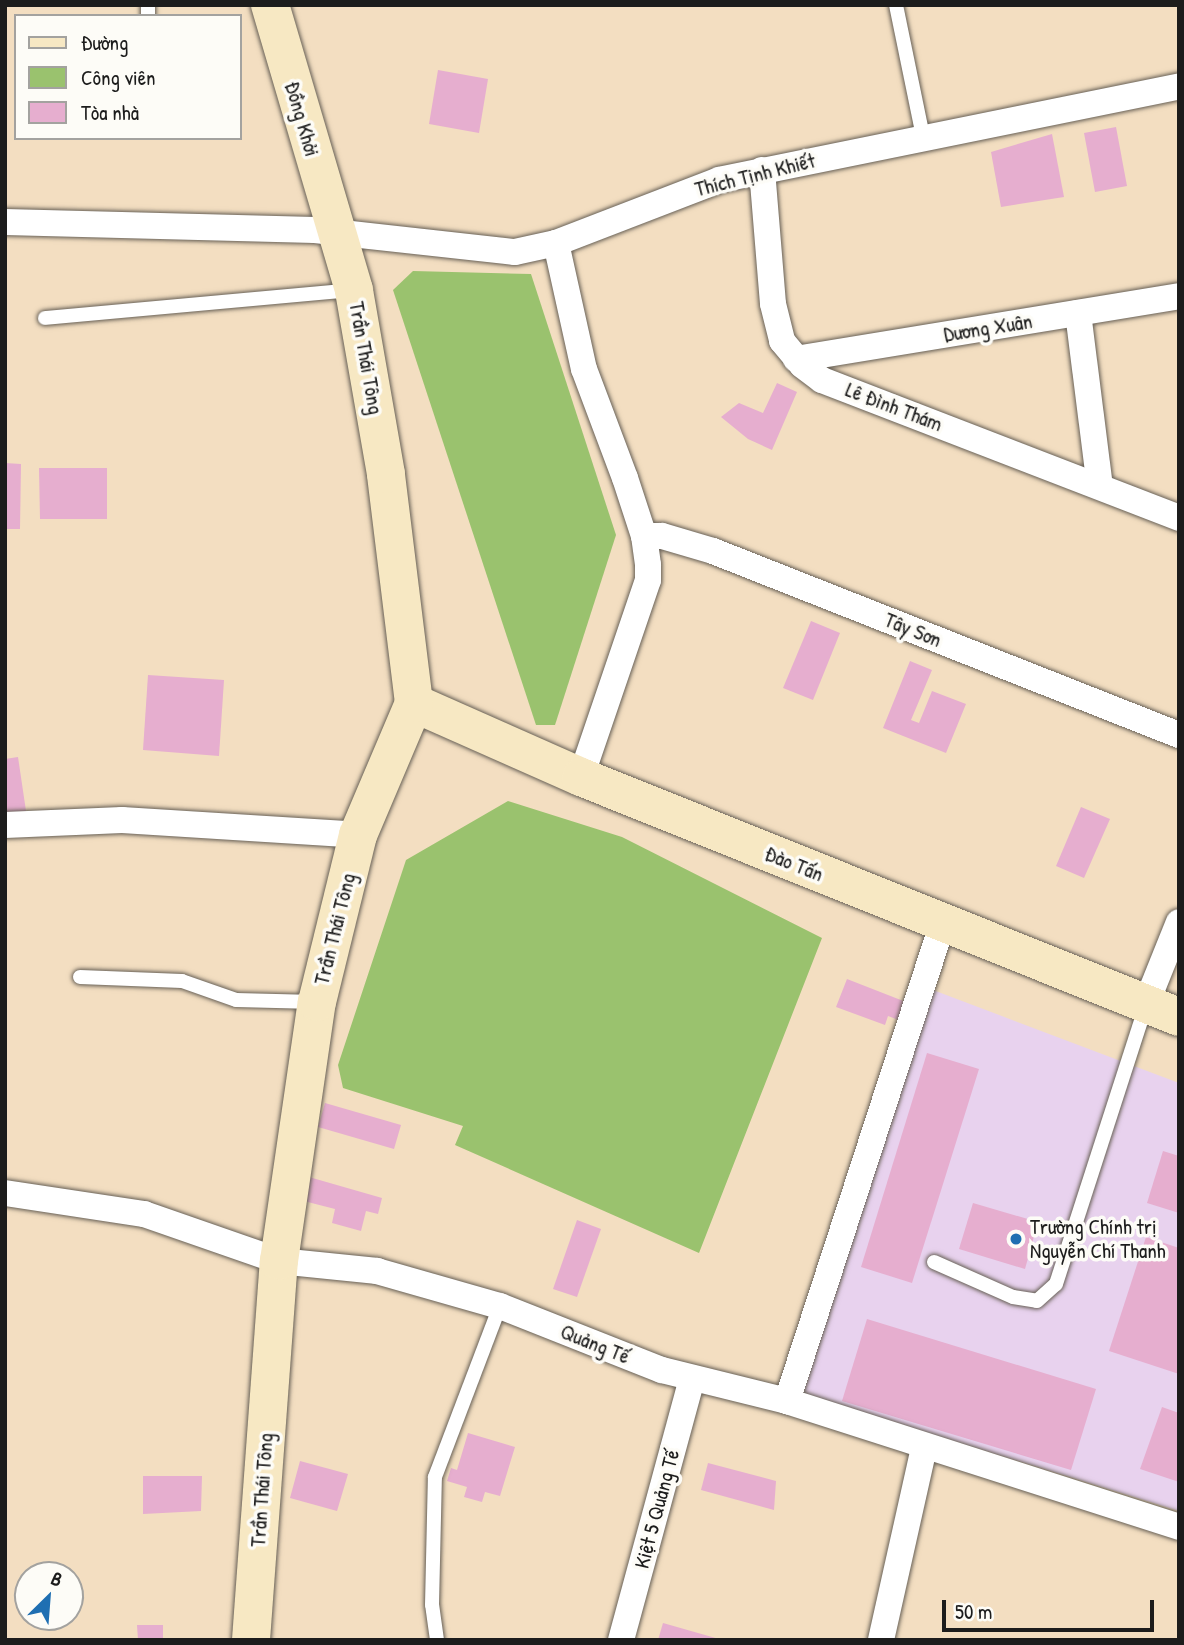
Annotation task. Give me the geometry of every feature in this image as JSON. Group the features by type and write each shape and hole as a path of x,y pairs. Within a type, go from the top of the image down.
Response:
{"street":[{"name":"Đồng Khởi","path":"270,5 335,233"},
{"name":"Thích Tịnh Khiết","path":"5,222 335,233 515,252 556,243 719,180 1179,86"},
{"name":"Lê Đình Thám","path":"762,170 773,304 782,341 796,359 822,380 1179,518"},
{"name":"Trần Thái Tông","path":"251,1640 279,1261 317,1002 358,835 414,703 386,474 354,290 335,233"},
{"path":"556,243 584,369 644,536 648,579 580,777"},
{"name":"Dương Xuân","path":"796,359 1179,296"},
{"path":"1078,313 1100,486"},
{"name":"Tây Sơn","path":"644,536 662,536 713,551 1179,735"},
{"name":"Đào Tấn","path":"414,703 580,777 942,925 1163,1011"},
{"path":"5,825 122,820 358,835"},
{"path":"1163,1011 1179,922"},
{"path":"786,1401 942,925"},
{"name":"Quảng Tế","path":"5,1193 144,1214 279,1261 377,1271 500,1306 692,1379 786,1401 924,1448 1179,1527"},
{"name":"Kiệt 5 Quảng Tế","path":"621,1640 692,1379"},
{"path":"881,1640 924,1448"}],"lane":[{"path":"897,5 923,137"},
{"path":"45,318 354,290"},
{"path":"80,977 182,981 236,1000 317,1002"},
{"path":"934,1262 1013,1297 1037,1301 1056,1284 1163,1011"},
{"path":"437,1640 432,1605 435,1477 500,1306"}],"shaded area":[{"name":"Trường Chính trị Nguyễn Chí Thanh","path":"933,990 1179,1083 1179,1511 803,1394"}],"green space":[{"path":"413,271 531,274 616,535 555,725 536,725 393,290"},
{"path":"508,801 622,837 822,938 699,1253 455,1145 463,1126 343,1088 338,1065 406,860"}],"building":[{"path":"438,70 488,79 479,133 429,124"},
{"path":"1116,127 1127,186 1095,192 1084,133"},
{"path":"1052,134 1064,197 1001,207 991,152"},
{"path":"777,383 797,392 772,450 748,439 721,417 739,403 763,413"},
{"path":"5,463 21,464 20,529 5,529"},
{"path":"39,468 107,468 107,519 40,519"},
{"path":"811,621 840,633 813,700 783,688"},
{"path":"910,661 932,670 911,720 919,723 932,691 966,704 946,753 883,728"},
{"path":"148,675 224,680 219,756 143,750"},
{"path":"18,757 26,811 5,814 5,759"},
{"path":"1081,807 1110,819 1084,878 1056,866"},
{"path":"847,979 911,1004 904,1022 888,1016 885,1025 836,1007"},
{"path":"927,1053 979,1069 912,1283 861,1267"},
{"path":"325,1103 401,1125 394,1149 318,1127"},
{"path":"1163,1151 1179,1156 1179,1213 1147,1203"},
{"path":"309,1177 382,1198 378,1214 366,1211 361,1231 332,1223 335,1209 296,1199"},
{"path":"973,1203 1038,1222 1025,1269 959,1249"},
{"path":"577,1220 601,1229 577,1297 553,1289"},
{"path":"1146,1237 1179,1248 1179,1374 1109,1351"},
{"path":"867,1319 1096,1389 1071,1470 842,1401"},
{"path":"1162,1407 1179,1413 1179,1482 1140,1469"},
{"path":"468,1433 515,1447 500,1496 485,1492 482,1502 464,1497 467,1487 447,1481 451,1468 457,1470"},
{"path":"300,1461 348,1474 337,1511 290,1498"},
{"path":"708,1463 776,1481 774,1510 701,1490"},
{"path":"143,1476 202,1476 201,1511 143,1514"},
{"path":"663,1623 719,1639 719,1640 658,1640"},
{"path":"137,1625 163,1625 163,1640 138,1640"}],"place":[{"name":"Trường Chính trị Nguyễn Chí Thanh","path":"1016,1239"}]}
